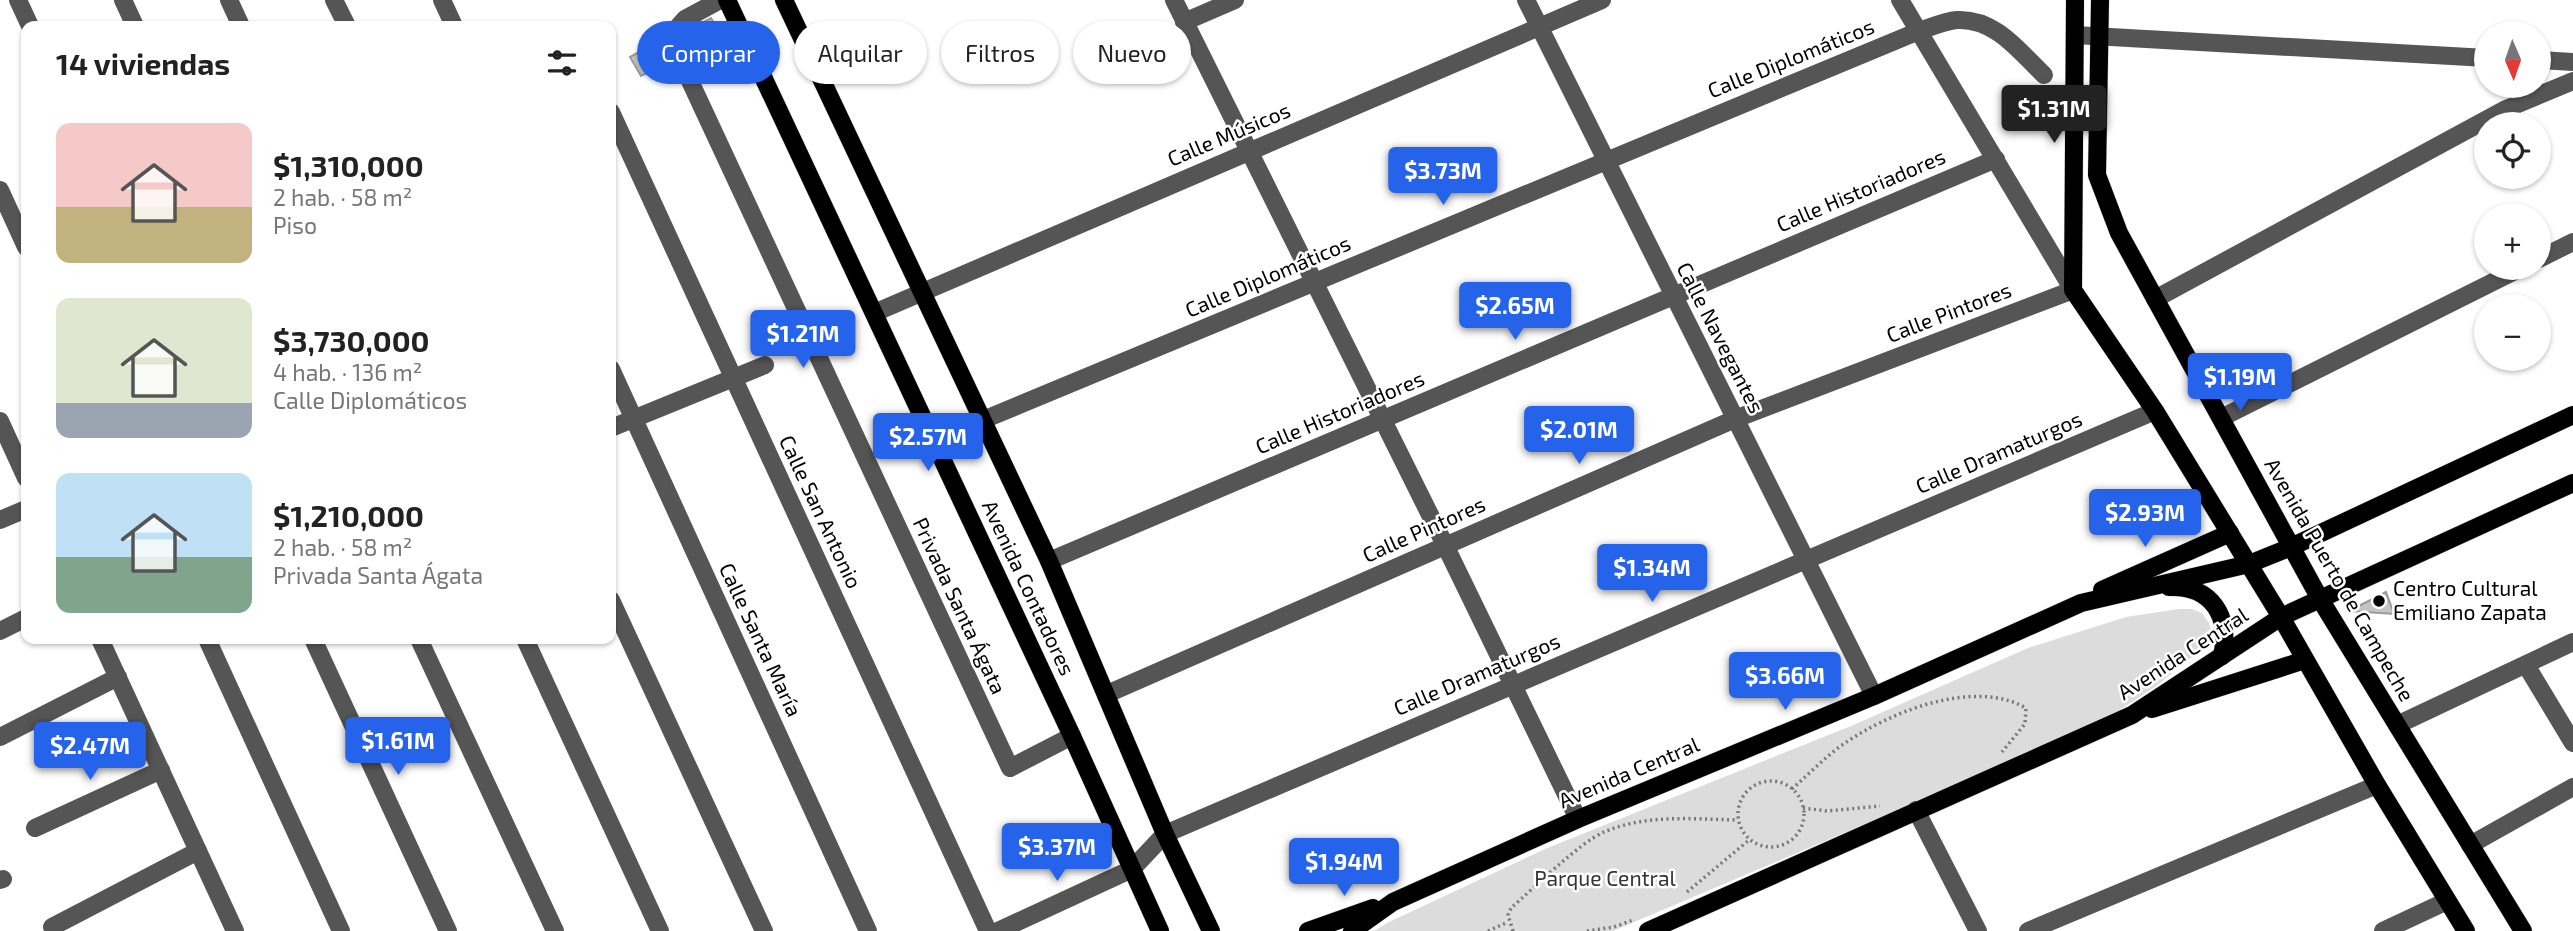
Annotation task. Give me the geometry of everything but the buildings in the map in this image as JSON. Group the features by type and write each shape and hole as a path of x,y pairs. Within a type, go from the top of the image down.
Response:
{"main road":[{"name":"Avenida Contadores","path":"727,0 1072,736 1160,931"},
{"name":"Avenida Contadores","path":"784,0 1049,561 1165,834 1211,931"},
{"path":"2075,0 2073,290 2155,411 2230,533 2466,931"},
{"name":"Avenida Puerto de Campeche","path":"2100,0 2096,174 2119,233 2320,599 2523,931"},
{"name":"Avenida Central","path":"1352,931 1393,902 1578,820 1874,696 2081,603 2249,564 2291,547 2573,415"},
{"name":"Avenida Central","path":"1645,924 1916,810 2132,715 2281,617 2573,483"},
{"path":"2081,603 2102,590 2230,533"},
{"path":"2145,588 2174,586 2191,589 2206,596 2217,608 2224,623 2226,640 2222,656"},
{"path":"2132,715 2305,660"},
{"path":"1308,931 1393,902"}],"street":[{"path":"18,0 28,21"},
{"path":"123,0 133,21"},
{"path":"229,0 239,21"},
{"path":"334,0 344,21"},
{"path":"442,0 452,21"},
{"name":"Privada Santa Ágata","path":"720,0 685,19 673,34 676,51 1010,768 1072,736"},
{"path":"1174,0 1184,21"},
{"path":"1186,21 1235,0"},
{"name":"Calle Navegantes","path":"1526,0 1874,696"},
{"name":"Calle Músicos","path":"874,313 1602,0"},
{"path":"1900,0 2073,290"},
{"name":"Calle Diplomáticos","path":"983,420 1919,31 1955,20 1978,22 2004,35 2044,75"},
{"path":"2075,35 2474,57"},
{"path":"1191,36 1445,545 1578,820"},
{"path":"2552,61 2573,62"},
{"path":"2155,299 2506,110 2573,81"},
{"name":"Calle San Antonio","path":"616,123 988,931"},
{"name":"Calle Historiadores","path":"1049,561 1996,159"},
{"path":"0,190 21,236"},
{"path":"2551,252 2573,242"},
{"path":"2221,418 2497,280"},
{"name":"Calle Pintores","path":"1107,694 1735,419 2073,290"},
{"path":"616,426 765,365"},
{"name":"Calle Santa María","path":"616,380 868,931"},
{"name":"Calle Dramaturgos","path":"1165,834 2155,411"},
{"path":"0,421 21,467"},
{"path":"0,520 21,511"},
{"path":"616,611 764,931"},
{"path":"0,631 21,620"},
{"path":"2397,724 2573,642"},
{"path":"102,644 234,931"},
{"path":"209,644 341,931"},
{"path":"315,644 448,931"},
{"path":"421,644 555,931"},
{"path":"527,644 660,931"},
{"path":"2526,665 2573,743"},
{"path":"0,737 118,677"},
{"path":"35,828 160,770"},
{"path":"2028,931 2377,785"},
{"path":"2470,845 2573,787"},
{"path":"1916,810 1979,931"},
{"path":"998,931 1132,869 1165,834"},
{"path":"52,927 198,850"},
{"path":"2383,931 2448,901"}],"path":[{"path":"1791,789 1842,745 1878,723 1917,707 1964,697 2012,700 2026,708 2025,724 2004,750 1994,757"},
{"path":"1782,783 1799,797 1803,808 1803,820 1799,830 1792,839 1782,845 1771,847 1749,840 1738,820 1742,798 1759,784 1782,783"},
{"path":"1803,808 1827,811 1883,805"},
{"path":"1513,931 1508,922 1511,908 1602,833 1637,822 1664,819 1738,820"},
{"path":"1679,897 1749,840"},
{"path":"1488,931 1508,922"},
{"path":"1587,931 1645,924"}],"green space":[{"name":"Parque Central","path":"2192,609 2202,613 2211,631 2205,646 2155,687 2092,728 1613,931 1374,931 1545,849 1851,726 2028,648 2126,617"}],"place":[{"name":"Centro Cultural Emiliano Zapata","path":"2379,601"}]}
